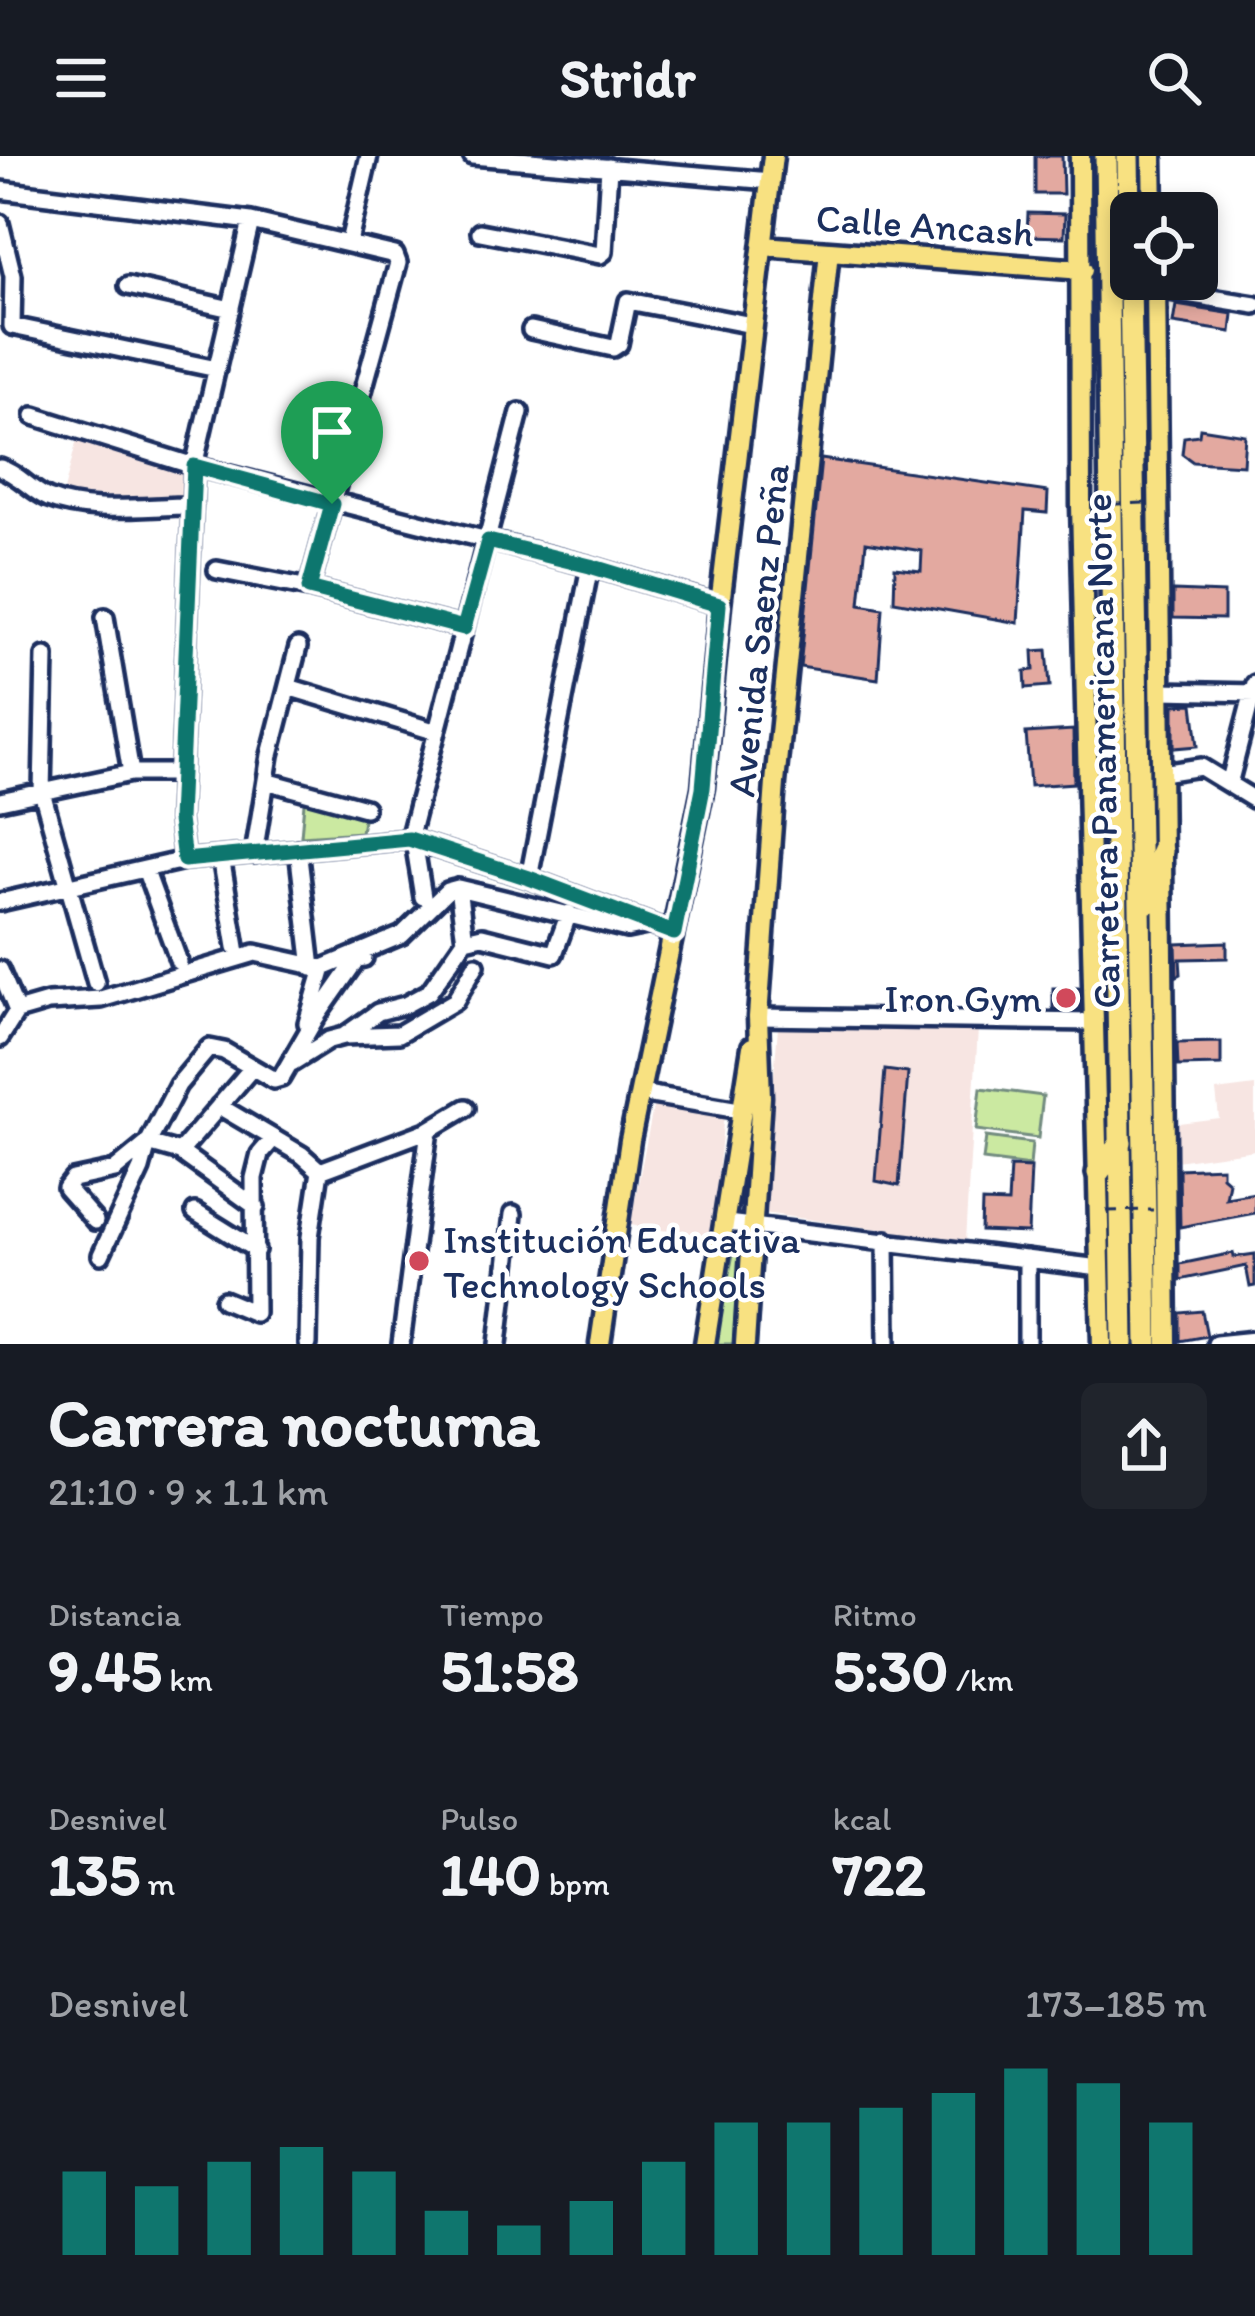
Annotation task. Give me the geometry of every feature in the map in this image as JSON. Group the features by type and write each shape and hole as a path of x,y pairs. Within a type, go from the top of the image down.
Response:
{"highway":[{"name":"Carretera Panamericana Norte","path":"1106,156 1124,1344"},
{"name":"Carretera Panamericana Norte","path":"1127,156 1147,1344"},
{"path":"1141,956 1161,851"},
{"path":"1098,1173 1121,1142"}],"main road":[{"path":"600,1344 640,1093 703,788 719,605 773,156"},
{"path":"1080,156 1081,506 1102,1344"},
{"path":"1152,156 1153,192"},
{"name":"Calle Ancash","path":"763,246 1083,271"},
{"name":"Avenida Saenz Peña","path":"745,1344 761,1097 758,1017 778,760 830,251"},
{"path":"1156,300 1167,1344"},
{"name":"Avenida Saenz Peña","path":"706,1344 728,1223 739,1110 758,1017"}],"street":[{"path":"349,242 369,156"},
{"path":"472,156 771,181"},
{"path":"480,232 600,255 604,252 608,167"},
{"path":"0,190 251,221 388,250 398,263 309,588"},
{"path":"184,860 179,820 194,466 251,221"},
{"path":"0,223 14,276 12,326 217,369"},
{"path":"128,286 231,309"},
{"path":"1218,297 1255,305"},
{"path":"531,330 613,348 619,344 628,301 752,325"},
{"path":"423,896 411,840 520,412"},
{"path":"34,416 194,466 590,566 719,605"},
{"path":"0,468 12,471 44,497 76,506 190,506"},
{"path":"529,878 590,566"},
{"path":"218,570 464,628"},
{"path":"105,617 131,773"},
{"path":"254,854 298,647"},
{"path":"45,656 42,792 96,983"},
{"path":"288,687 437,732"},
{"path":"1161,691 1254,690 1229,784"},
{"path":"1162,773 1201,767 1255,800"},
{"path":"0,801 131,773 181,773"},
{"path":"266,781 365,808"},
{"path":"0,902 184,860 411,840 674,933"},
{"path":"298,849 318,968 301,1047"},
{"path":"220,857 236,946"},
{"path":"145,869 179,962"},
{"path":"101,1255 141,1169 148,1143 178,1085 208,1048 215,1047 274,1080 281,1078 357,959 386,949 447,891 458,888 627,929 651,924"},
{"path":"458,888 465,940"},
{"path":"344,1036 378,1012 405,1006 429,992 465,940 482,936 554,954 569,913"},
{"path":"0,1037 17,1010 48,1002 101,999 255,953 318,968 402,935"},
{"path":"290,1065 328,1040 399,1034 454,1001 476,965"},
{"path":"0,970 17,1010"},
{"path":"758,1017 1094,1022"},
{"path":"180,1152 252,1068"},
{"path":"640,1093 739,1110"},
{"path":"219,1106 320,1171"},
{"path":"320,1171 429,1130 466,1108"},
{"path":"400,1344 429,1130"},
{"path":"224,1300 255,1313 254,1178 260,1154 273,1139"},
{"path":"148,1143 180,1152 256,1208"},
{"path":"95,1221 66,1188 73,1179 115,1169 148,1143"},
{"path":"308,1344 310,1237 320,1171"},
{"path":"195,1212 256,1250"},
{"path":"498,1344 514,1214"},
{"path":"728,1223 1100,1268"},
{"path":"886,1240 887,1344"},
{"path":"1027,1258 1027,1344"},
{"path":"1216,1344 1255,1340"}],"path":[{"path":"1090,505 1147,503"},
{"path":"1106,1211 1154,1210"}],"shaded area":[{"path":"79,432 194,466 190,506 61,502"},
{"path":"778,1027 978,1029 965,1241 763,1213"},
{"path":"1255,1086 1255,1150 1176,1161 1171,1124 1219,1118 1216,1091"},
{"path":"654,1103 724,1113 712,1238 630,1225"}],"green space":[{"path":"305,792 365,808 361,832 301,836"},
{"path":"981,1088 1043,1096 1038,1138 976,1130"},
{"path":"986,1137 1032,1143 1030,1166 983,1160"},
{"path":"738,1231 744,1231 739,1344 714,1344"}],"building":[{"path":"1035,156 1062,156 1063,194 1035,194"},
{"path":"1028,213 1065,214 1064,237 1027,236"},
{"path":"1176,305 1233,314 1231,332 1173,323"},
{"path":"1200,428 1245,435 1243,465 1193,462 1182,454 1184,437 1199,435"},
{"path":"821,459 1048,492 1047,513 1025,511 1018,623 894,601 895,568 921,571 922,551 866,542 860,604 883,608 878,679 800,667"},
{"path":"1173,591 1224,593 1224,619 1173,618"},
{"path":"1047,650 1050,686 1026,688 1025,671 1034,670 1033,651"},
{"path":"1193,704 1198,746 1174,748 1174,705"},
{"path":"1073,730 1074,783 1030,786 1026,733"},
{"path":"1227,942 1227,958 1180,959 1177,976 1176,944"},
{"name":"Iron Gym","path":"1053,988 1080,988 1080,1009 1053,1009"},
{"path":"1221,1042 1221,1065 1178,1066 1177,1043"},
{"path":"885,1070 908,1073 899,1186 876,1181"},
{"path":"1010,1167 1031,1168 1028,1233 981,1231 982,1202 1008,1203"},
{"path":"1222,1167 1222,1176 1229,1182 1226,1198 1255,1193 1255,1213 1180,1227 1179,1169"},
{"path":"1233,1253 1234,1257 1255,1254 1255,1286 1250,1287 1246,1266 1180,1280 1180,1264"},
{"path":"1202,1311 1207,1336 1180,1341 1180,1313"}],"place":[{"name":"Iron Gym","path":"1066,998"},
{"name":"Institución Educativa Technology Schools","path":"419,1261"}],"route":[{"path":"194,466 332,504 309,588 464,628 488,541 719,605 703,788 674,933 409,839 184,860 179,820 194,466"}]}
